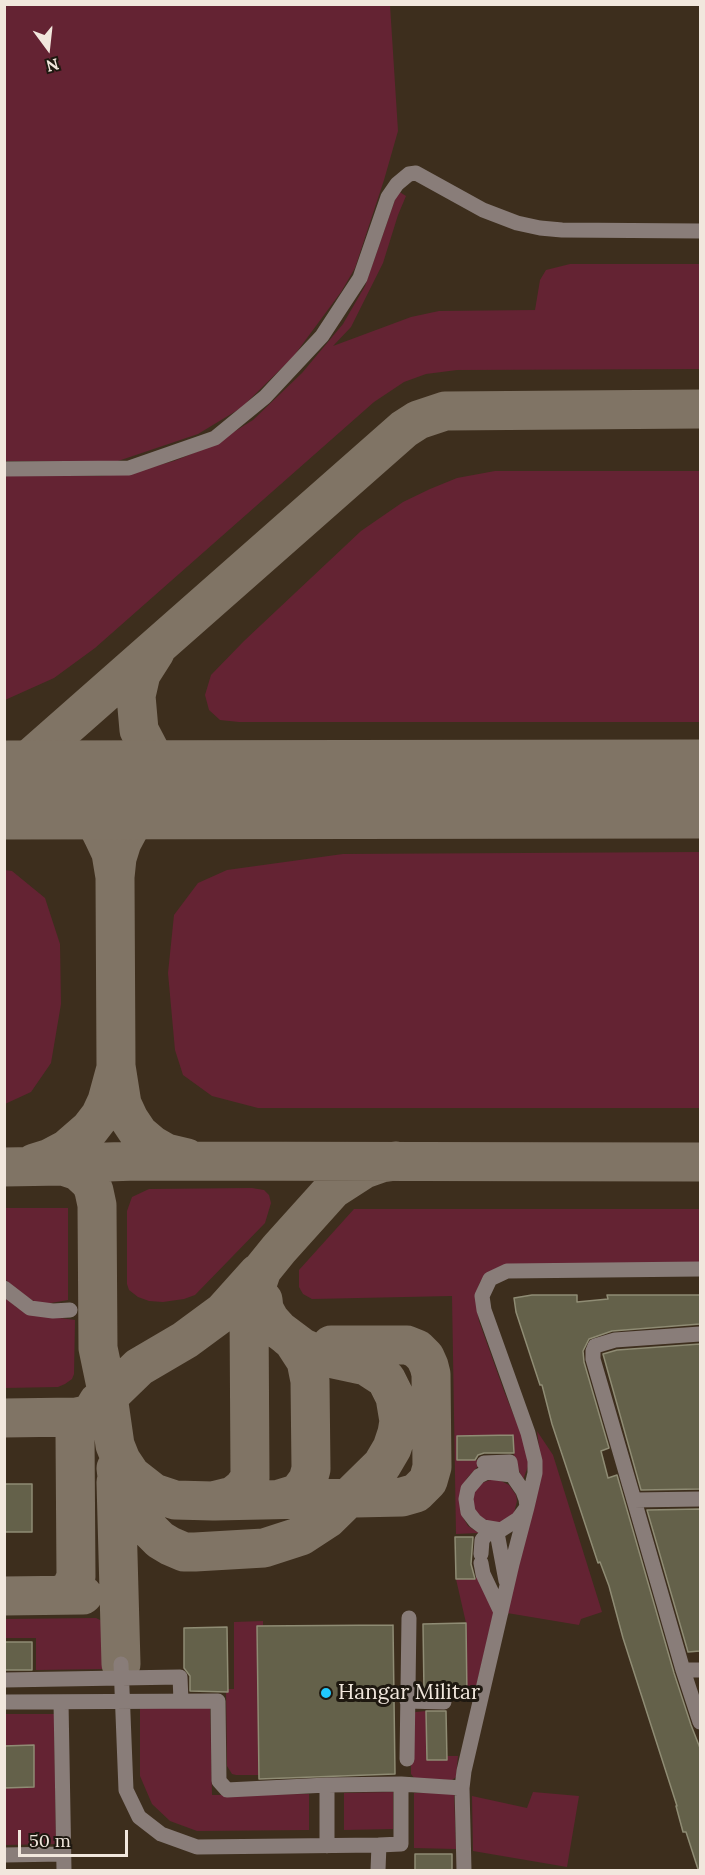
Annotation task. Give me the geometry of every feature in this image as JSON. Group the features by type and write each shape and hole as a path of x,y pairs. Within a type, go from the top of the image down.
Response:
{"street":[{"path":"4,470 129,468 215,438 265,397 322,336 360,278 388,197 397,184 409,174 417,173 483,210 517,223 540,228 700,231"},
{"path":"464,1870 462,1788 464,1771 527,1507 535,1461 528,1434 484,1310 482,1296 490,1279 507,1271 700,1269"},
{"path":"4,1288 30,1308 53,1311 70,1310"},
{"path":"700,1334 615,1340 595,1346 593,1359 700,1722"},
{"path":"487,1472 500,1472 512,1475 523,1491 527,1507 511,1525 501,1530 491,1529 475,1521 468,1512 466,1499 472,1482 487,1472"},
{"path":"634,1500 700,1499"},
{"path":"491,1529 482,1540 481,1558 483,1574 501,1612"},
{"path":"491,1529 498,1538 507,1587"},
{"path":"406,1759 409,1617"},
{"path":"684,1670 700,1670"},
{"path":"121,1671 126,1790 139,1817 161,1834 197,1847 401,1844 401,1784"},
{"path":"4,1680 121,1671 180,1677 181,1701"},
{"path":"61,1701 64,1870"},
{"path":"4,1702 218,1701 219,1780 226,1790 401,1784 462,1788"},
{"path":"407,1701 444,1702"},
{"path":"327,1785 327,1845"},
{"path":"378,1870 380,1845"},
{"path":"4,1855 63,1854"}],"shaded area":[{"path":"4,5 390,5 398,131 355,268 341,292 293,357 241,408 198,434 118,461 5,461"},
{"path":"398,191 406,196 383,263 351,327 333,346 411,317 439,311 535,310 540,280 546,270 570,264 700,264 700,369 457,370 426,374 404,382 374,402 95,648 54,678 5,700 5,476 100,476 130,473 174,461 211,446 253,420 302,373 343,324 365,286"},
{"path":"495,471 700,471 700,722 239,722 220,720 209,710 205,695 211,675 361,531 403,502 430,489 457,478"},
{"path":"700,852 700,1108 258,1108 212,1096 183,1075 175,1050 168,973 174,915 198,883 227,870 343,854"},
{"path":"5,870 12,871 45,898 60,944 61,1004 51,1063 31,1092 5,1104"},
{"path":"252,1188 264,1190 269,1195 271,1203 265,1223 195,1295 163,1302 149,1301 129,1290 127,1284 127,1211 132,1197 149,1189"},
{"path":"4,1208 68,1208 68,1300 45,1304 35,1302 15,1289 5,1279"},
{"path":"354,1209 700,1209 700,1264 486,1275 477,1291 479,1321 504,1391 524,1436 528,1448 528,1466 523,1480 514,1459 513,1435 457,1437 457,1460 484,1460 467,1478 462,1488 461,1514 468,1526 479,1533 456,1534 452,1296 312,1299 303,1294 299,1287 299,1270"},
{"path":"4,1294 16,1307 31,1314 75,1320 72,1379 58,1387 5,1388"},
{"path":"537,1431 553,1455 602,1612 581,1619 579,1625 507,1613 541,1462"},
{"path":"493,1479 509,1485 517,1501 514,1513 505,1522 492,1525 472,1510 474,1491 482,1483"},
{"path":"476,1571 494,1611 476,1687 467,1697 466,1623 456,1579 476,1579"},
{"path":"96,1618 104,1622 105,1627 106,1669 36,1670 36,1638 5,1638 5,1619"},
{"path":"263,1621 264,1775 236,1775 232,1774 227,1766 226,1689 234,1689 234,1622"},
{"path":"140,1706 210,1707 212,1795 309,1794 309,1830 197,1831 170,1821 152,1804 140,1776"},
{"path":"426,1711 427,1760 447,1760 447,1756 458,1756 456,1777 452,1780 415,1779 411,1774 411,1714"},
{"path":"4,1714 54,1714 56,1844 5,1845"},
{"path":"393,1792 393,1829 344,1830 344,1793"},
{"path":"533,1792 579,1796 567,1867 473,1851 472,1796 527,1808"},
{"path":"414,1793 454,1793 456,1849 414,1848"}],"building":[{"path":"532,1295 577,1295 577,1302 608,1299 607,1295 700,1295 700,1324 612,1331 589,1339 583,1351 584,1362 609,1448 601,1451 608,1478 617,1475 674,1673 700,1748 700,1868 698,1869 686,1832 683,1832 609,1586 600,1562 598,1563 552,1424 542,1385 540,1385 516,1312 514,1298"},
{"path":"700,1344 700,1489 641,1490 603,1354 617,1350"},
{"path":"513,1435 514,1453 484,1453 478,1455 475,1460 457,1460 457,1436"},
{"path":"4,1484 32,1484 32,1532 4,1532"},
{"path":"700,1509 700,1651 688,1652 647,1510"},
{"path":"455,1537 473,1537 471,1564 475,1579 456,1579"},
{"path":"466,1623 467,1697 453,1698 445,1692 424,1692 423,1624"},
{"name":"Hangar Militar","path":"393,1625 395,1774 259,1779 257,1626"},
{"path":"227,1627 228,1692 190,1691 190,1676 184,1668 184,1628"},
{"path":"4,1642 32,1642 32,1670 4,1670"},
{"path":"426,1711 446,1711 447,1760 427,1760"},
{"path":"34,1745 34,1787 4,1788 4,1746"},
{"path":"415,1854 452,1854 452,1870 415,1870"}],"taxiway":[{"path":"4,777 17,770 404,429 418,420 445,411 700,409"},
{"path":"155,652 141,674 136,696 139,730 160,765 188,782 215,788"},
{"path":"187,1158 166,1153 152,1145 139,1134 122,1104 116,1066 115,877 122,842 130,827 151,806 166,797 179,793 223,789"},
{"path":"4,791 51,793 80,807 98,826 111,853 115,877"},
{"path":"34,1163 67,1149 90,1129 100,1116 107,1101 116,1068"},
{"path":"4,1167 137,1161 700,1162"},
{"path":"63,1166 78,1171 91,1183 97,1205 98,1348 115,1445 121,1460 131,1475 154,1493 175,1500 213,1501 233,1496 250,1478 249,1308 262,1270 333,1189 364,1169 396,1161"},
{"path":"58,1595 64,1594 71,1588 76,1577 75,1434 77,1427 139,1367 185,1340 223,1312 258,1273"},
{"path":"116,1468 118,1485 149,1529 170,1546 184,1552 195,1552 264,1548 301,1536 327,1519 382,1465 392,1448 399,1421 395,1397 386,1379 366,1366 324,1357 303,1348 279,1330 270,1320 264,1309 263,1300"},
{"path":"280,1499 299,1492 308,1480 311,1469 310,1381 306,1361 288,1337"},
{"path":"215,1501 402,1497 416,1493 428,1481 432,1467 431,1374 425,1357 417,1349 407,1345 331,1345"},
{"path":"4,1418 76,1417 92,1412 98,1402"},
{"path":"116,1482 121,1664"},
{"path":"4,1596 83,1595"}],"runway":[{"path":"4,790 700,789"}],"place":[{"name":"Hangar Militar","path":"326,1693"}]}
